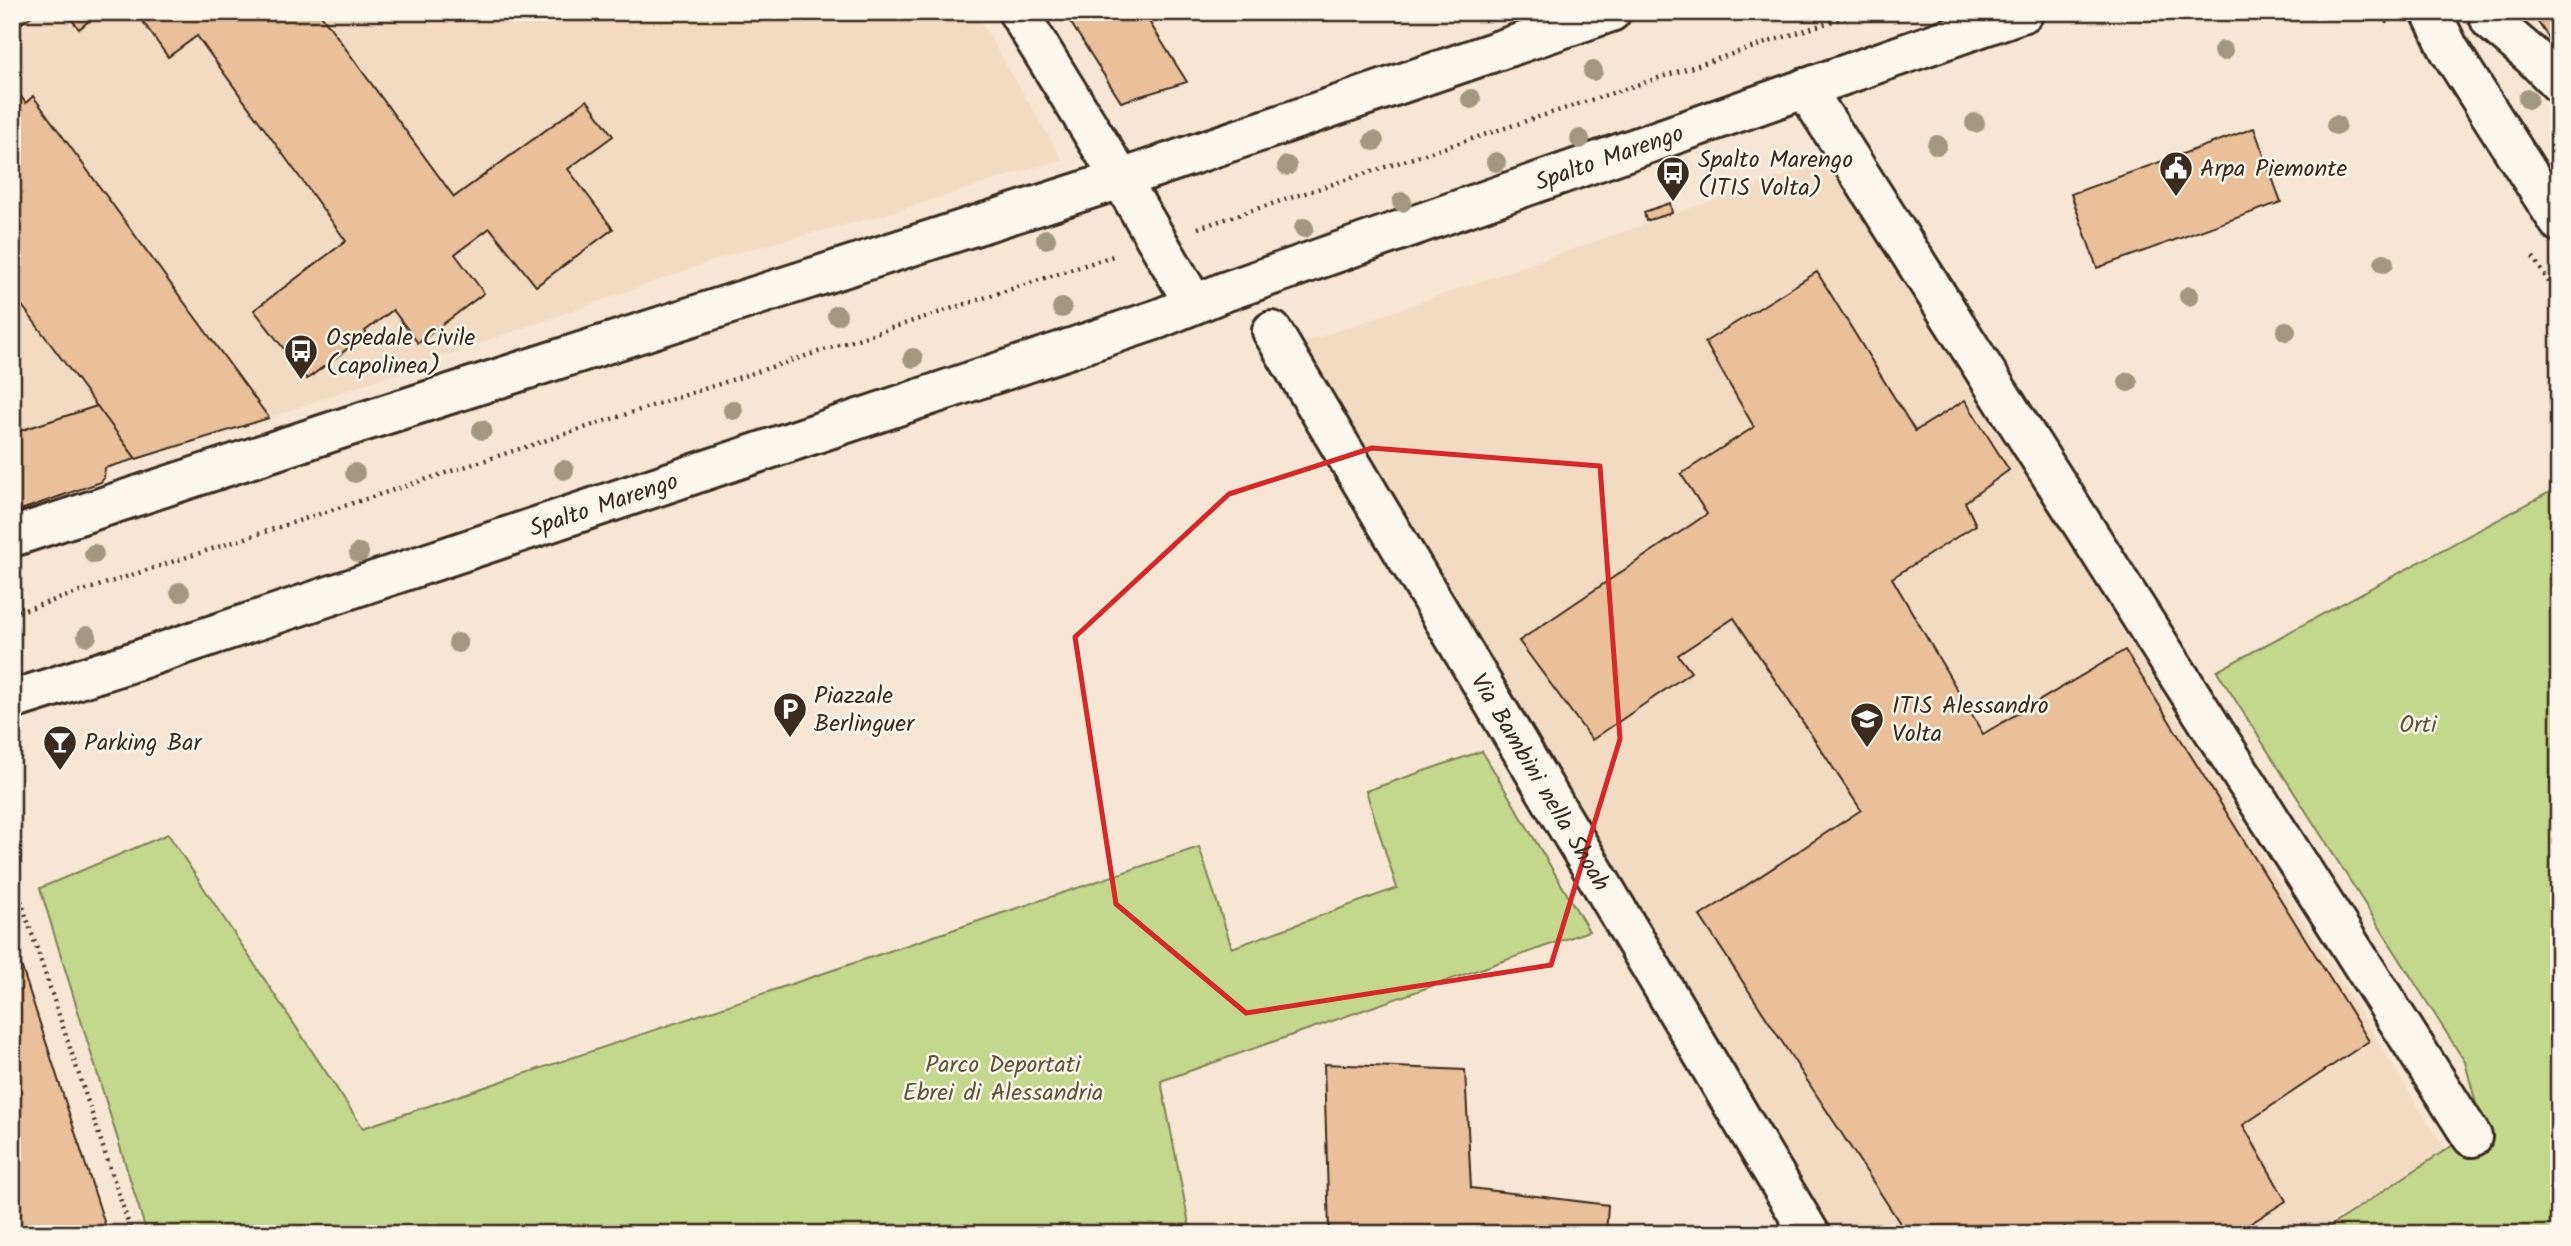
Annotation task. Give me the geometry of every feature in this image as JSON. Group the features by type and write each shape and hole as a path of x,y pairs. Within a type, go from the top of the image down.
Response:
{"main road":[{"path":"1017,12 1121,179 1194,304"},
{"path":"12,537 1121,179 1611,12"},
{"name":"Spalto Marengo","path":"12,700 127,664 1158,319 1194,304 2024,12"},
{"path":"2431,12 2449,48 2559,222"},
{"path":"2487,12 2491,21 2559,83"},
{"path":"1805,88 2472,1137"},
{"name":"Via Bambini nella Shoah","path":"1272,331 1810,1234"}],"path":[{"path":"12,614 1861,12"},
{"path":"12,874 132,1234"}],"highlighted area":[{"path":"1372,448 1600,466 1620,739 1551,965 1246,1013 1116,904 1075,637 1229,494"}],"shaded area":[{"path":"12,12 975,12 1062,159 884,215 738,252 269,418 105,468 104,478 12,513"},
{"name":"ITIS Alessandro Volta","path":"1830,160 2446,1151 2311,1234 1834,1234 1291,347"}],"green space":[{"name":"Orti","path":"2559,487 2559,1234 2318,1234 2482,1126 2465,1062 2217,671"},
{"name":"Parco Deportati Ebrei di Alessandria","path":"1482,751 1589,931 1161,1081 1191,1234 147,1234 40,888 168,834 363,1128 1199,847 1232,948 1397,888 1366,791"}],"building":[{"path":"12,12 37,12 12,30"},
{"path":"66,12 100,12 79,29"},
{"path":"136,12 319,12 454,197 587,100 613,136 568,169 613,229 536,286 490,228 455,254 484,293 418,343 393,310 365,331 367,334 307,379 254,310 346,241 197,36 168,57"},
{"path":"1064,12 1143,12 1187,82 1121,102"},
{"path":"1236,12 1252,12 1247,20"},
{"path":"2531,12 2559,12 2559,53"},
{"path":"12,85 26,103 33,96 269,418 136,459 12,292"},
{"name":"Arpa Piemonte","path":"2254,128 2281,202 2097,268 2071,194"},
{"path":"1670,203 1672,213 1646,221 1644,212"},
{"path":"1817,272 1915,431 1965,400 2009,470 1965,502 1976,525 1892,578 1983,734 2125,650 2369,1041 2243,1125 2286,1201 2234,1234 2069,1234 2065,1227 2053,1234 1907,1234 1700,916 1861,810 1734,618 1678,655 1691,672 1592,740 1519,641 1707,514 1681,474 1754,427 1705,342"},
{"path":"97,406 136,459 105,468 101,482 12,513 12,421 19,431"},
{"path":"12,937 108,1234 12,1234"},
{"path":"1324,1064 1465,1070 1471,1188 1608,1205 1606,1234 1399,1234 1329,1231"},
{"path":"2559,1134 2559,1154 2550,1138"}],"place":[{"name":"Arpa Piemonte","path":"2176,198"},
{"name":"Spalto Marengo (ITIS Volta)","path":"1673,203"},
{"name":"Ospedale Civile (capolinea)","path":"301,381"},
{"name":"Piazzale Berlinguer","path":"790,739"},
{"name":"ITIS Alessandro Volta","path":"1867,749"},
{"name":"Parking Bar","path":"60,772"}]}
